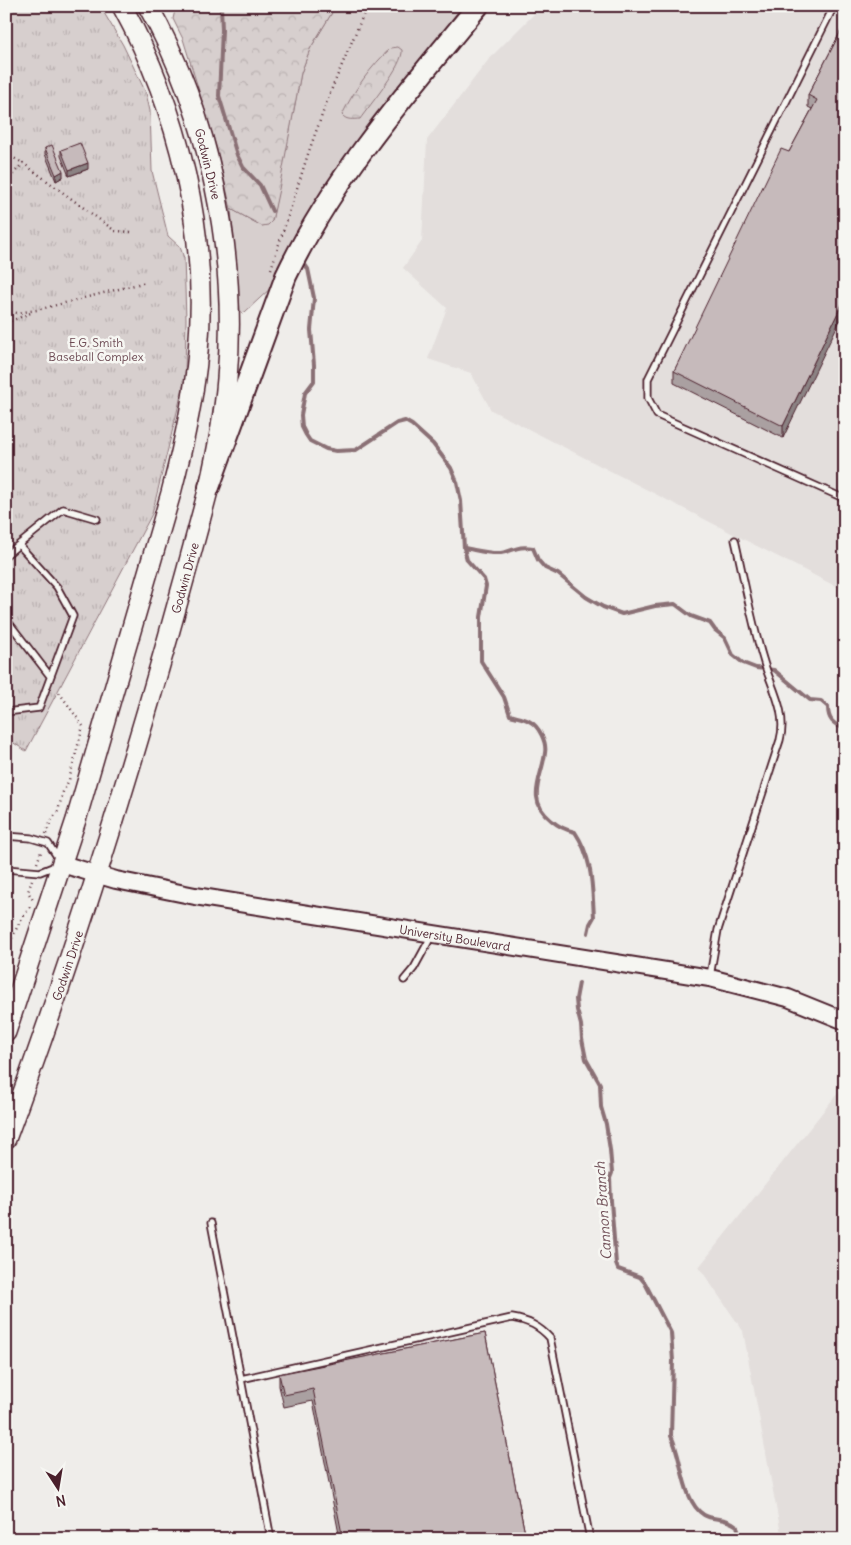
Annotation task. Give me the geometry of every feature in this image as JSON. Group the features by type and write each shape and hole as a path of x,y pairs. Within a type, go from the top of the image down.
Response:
{"highway":[{"path":"209,488 286,276 301,246 353,163 478,6"}],"main road":[{"name":"Godwin Drive","path":"6,1032 62,864 126,652 171,493 185,439 193,396 198,352 201,312 200,273 187,184 177,141 161,92 142,45 122,6"},
{"name":"Godwin Drive","path":"6,1139 56,998 137,742 209,488 218,448 227,378 229,344 228,294 224,246 207,155 194,112 175,61 148,6"},
{"name":"University Boulevard","path":"62,864 116,880 195,896 710,978 788,998 845,1020"}],"lane":[{"path":"834,6 648,379 648,398 657,415 844,498"},
{"path":"6,556 62,510 98,519"},
{"path":"710,978 718,930 783,731 781,712 763,659 735,540"},
{"path":"6,712 39,708 73,616 57,587 19,545"},
{"path":"6,619 50,676"},
{"path":"6,836 31,838 48,843 62,864 40,872 6,869"},
{"path":"404,980 414,968 432,934"},
{"path":"212,1223 271,1539"},
{"path":"241,1379 512,1318 527,1320 542,1328 550,1338 590,1539"}],"path":[{"path":"270,273 309,151 330,93 367,6"},
{"path":"6,154 23,163 115,231 132,232"},
{"path":"6,182 23,163"},
{"path":"6,311 17,313 37,310 146,282"},
{"path":"6,322 37,310"},
{"path":"6,952 19,923 32,904 33,900 28,892 51,821 58,811 63,792 69,780 84,726 58,691"}],"shaded area":[{"path":"542,6 845,6 845,591 491,410 471,373 428,359 447,308 403,268 422,241 427,140 489,59"},
{"path":"845,1084 845,1539 782,1539 743,1331 699,1267"}],"green space":[{"name":"E.G. Smith Baseball Complex","path":"6,6 100,6 123,45 146,93 150,111 152,171 168,236 180,247 184,258 186,319 185,379 152,514 26,751 6,738"},
{"path":"176,6 336,6 310,49 301,73 279,189 272,221 268,225 262,226 231,209 217,149 183,39 173,19"},
{"path":"336,6 470,6 273,286 242,313 240,310 231,209 262,226 272,221 301,73 310,49"},
{"path":"398,47 402,50 398,65 360,119 344,117 342,115 347,106 370,71 391,48"}],"building":[{"path":"845,23 845,298 783,426 674,371 781,149 789,152 817,100 808,95"},
{"path":"80,143 88,163 69,170 61,150"},
{"path":"52,145 63,171 56,175 45,148"},
{"path":"485,1333 526,1539 343,1539 313,1389 284,1395 279,1374"},
{"path":"178,1536 179,1539 162,1539"}],"waterway":[{"name":"Cannon Branch","path":"221,6 222,30 219,96 237,155 243,167 260,185 272,211"},
{"name":"Cannon Branch","path":"304,263 308,269 314,298 311,330 314,381 305,393 301,415 302,427 310,441 326,449 336,451 356,450 397,423 405,421 433,444 451,468 457,482 461,501 464,548 467,560 484,579 486,586 481,617 481,661 504,697 510,715 533,723 543,739 545,753 537,796 543,812 562,828 575,832 585,852 593,894 594,917 588,933"},
{"path":"464,548 496,553 519,548 533,548 538,560 545,568 558,574 586,597 603,607 622,614 655,606 675,604 691,616 710,623 725,638 733,655 743,663 756,668 774,670 810,700 821,701 828,707 832,721 845,729"},
{"name":"Cannon Branch","path":"579,983 576,999 582,1039 586,1059 600,1084 601,1107 610,1150 612,1173 610,1178 611,1201 616,1264 618,1269 640,1277 645,1283 671,1333 673,1361 671,1436 691,1500 704,1515 728,1521 737,1526 739,1533 737,1539"}]}
